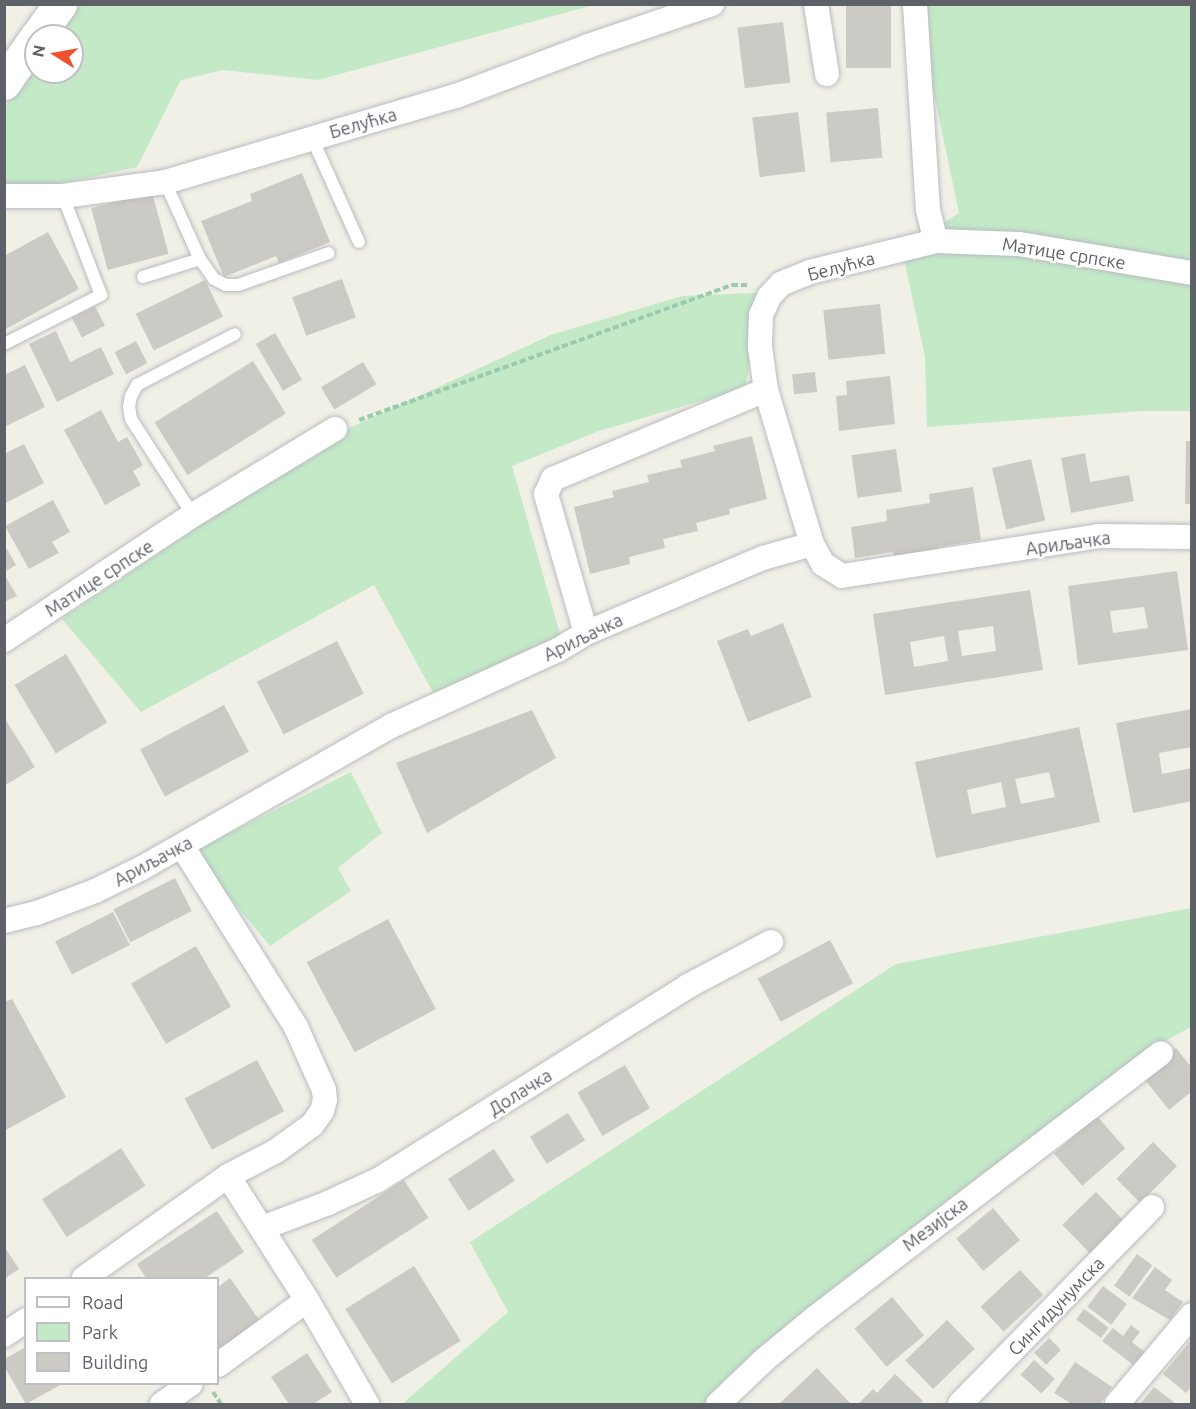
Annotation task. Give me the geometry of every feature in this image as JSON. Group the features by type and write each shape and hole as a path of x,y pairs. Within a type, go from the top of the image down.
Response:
{"main road":[{"path":"45,24 58,6"},
{"path":"4,83 24,54"}],"street":[{"name":"Белућка","path":"4,195 63,196 165,182 456,96 588,46 712,4"},
{"path":"816,4 827,74"},
{"path":"915,4 928,210 936,241"},
{"name":"Белућка","path":"781,284 810,272 936,241"},
{"name":"Матице српске","path":"936,241 1018,244 1191,273"},
{"path":"781,284 769,297 761,315 760,347 766,390 812,544"},
{"path":"586,633 546,494 553,479 766,390"},
{"name":"Матице српске","path":"4,640 193,516 336,429"},
{"name":"Ариљачка","path":"4,921 95,891 182,846 391,726 558,650 586,633 763,558 812,544 823,564 842,576 1099,536 1191,537"},
{"path":"85,1277 228,1176 276,1151 312,1125 322,1111 324,1090 296,1027 182,846"},
{"name":"Долачка","path":"262,1228 328,1203 378,1180 688,986 771,942"},
{"name":"Мезијска","path":"718,1404 764,1360 816,1317 1161,1053"},
{"path":"228,1176 307,1300 367,1404"},
{"name":"Сингидунумска","path":"960,1404 1152,1207"},
{"path":"219,1364 307,1300"},
{"path":"1117,1404 1191,1315"},
{"path":"4,1335 24,1321"},
{"path":"162,1404 189,1385"}],"lane":[{"path":"312,138 359,242"},
{"path":"165,182 200,259 214,279 226,285 238,285 329,253"},
{"path":"4,344 101,295 63,196"},
{"path":"143,277 200,259"},
{"path":"193,516 131,419 129,407 131,396 137,385 235,334"}],"path":[{"path":"336,429 732,285 781,284"}],"green space":[{"path":"80,5 594,5 318,80 223,70 181,80 137,167 31,190 5,190 5,107 24,78 24,84 84,84 84,24 65,24"},
{"path":"926,5 1191,5 1191,411 1142,411 927,427 925,357 902,250 959,213 930,75"},
{"path":"778,292 758,322 745,388 599,431 512,466 562,641 436,698 374,585 141,712 62,619 332,436 551,335 682,296"},
{"path":"351,772 382,833 338,868 351,891 270,946 192,852"},
{"path":"1191,908 1191,1027 1163,1042 718,1404 402,1404 508,1312 470,1242 896,964"}],"building":[{"path":"846,4 891,4 891,68 846,68"},
{"path":"783,22 790,83 745,88 737,28"},
{"path":"878,108 882,158 831,162 826,113"},
{"path":"798,112 805,172 760,177 752,118"},
{"path":"302,173 330,242 279,263 276,256 224,277 201,221 252,201 250,194"},
{"path":"152,192 169,254 108,270 91,208"},
{"path":"48,232 79,289 4,330 4,256"},
{"path":"342,279 356,318 306,336 292,297"},
{"path":"205,280 223,317 154,351 136,314"},
{"path":"880,304 885,354 829,360 823,310"},
{"path":"95,306 105,326 82,337 72,318"},
{"path":"56,331 70,362 101,347 114,374 57,402 29,344"},
{"path":"275,333 302,380 283,391 256,344"},
{"path":"136,341 147,363 126,374 115,352"},
{"path":"253,361 286,414 187,475 155,422"},
{"path":"363,362 376,384 334,410 321,387"},
{"path":"25,365 45,407 4,427 4,375"},
{"path":"815,372 817,392 794,394 792,374"},
{"path":"890,376 895,424 839,431 836,396 847,395 846,381"},
{"path":"101,410 118,442 127,437 143,465 133,471 141,485 105,505 64,430"},
{"path":"752,436 767,499 729,509 730,514 696,523 698,531 663,539 665,548 629,557 630,564 590,574 574,507 614,497 612,491 649,482 647,475 682,467 680,460 715,451 713,446"},
{"path":"1186,441 1192,441 1192,504 1185,504"},
{"path":"24,444 44,483 4,504 4,454"},
{"path":"896,449 902,492 857,498 851,455"},
{"path":"1085,453 1090,482 1129,475 1134,501 1071,513 1061,458"},
{"path":"1031,459 1045,520 1006,529 992,468"},
{"path":"973,487 981,540 938,547 938,553 894,560 893,552 855,558 851,527 887,521 886,510 930,503 929,494"},
{"path":"53,500 70,532 52,542 59,553 29,569 5,526"},
{"path":"4,544 16,565 4,572"},
{"path":"1177,571 1188,650 1078,665 1068,586","holes":["1144,607 1148,628 1113,633 1110,611"]},
{"path":"4,574 17,596 4,602"},
{"path":"1030,590 1043,670 885,695 873,614","holes":["993,626 996,651 962,656 958,631","944,636 948,661 914,667 910,642"]},
{"path":"783,623 812,697 748,722 717,641 748,629 751,636"},
{"path":"337,641 364,694 284,734 257,682"},
{"path":"66,654 107,723 56,753 15,685"},
{"path":"224,705 249,752 165,796 140,750"},
{"path":"1192,709 1192,747 1159,753 1162,774 1192,768 1192,801 1133,813 1116,723"},
{"path":"532,710 556,758 427,833 396,763"},
{"path":"4,717 35,767 4,786"},
{"path":"1079,727 1100,822 936,858 915,762","holes":["1049,772 1055,797 1021,804 1015,779","1001,782 1006,807 972,814 967,790"]},
{"path":"175,878 192,911 130,942 114,909"},
{"path":"113,912 130,945 72,974 55,942"},
{"path":"388,919 436,1009 355,1052 307,962"},
{"path":"830,940 853,983 781,1022 758,978"},
{"path":"196,946 231,1007 166,1044 131,984"},
{"path":"12,999 66,1097 4,1131 4,1002"},
{"path":"1176,1048 1192,1068 1192,1091 1169,1110 1142,1076"},
{"path":"257,1060 284,1111 212,1150 185,1098"},
{"path":"625,1065 650,1108 602,1136 577,1092"},
{"path":"568,1113 585,1140 547,1164 530,1137"},
{"path":"1097,1116 1125,1148 1082,1186 1054,1153"},
{"path":"1153,1142 1177,1166 1140,1203 1116,1179"},
{"path":"121,1148 146,1186 67,1237 42,1199"},
{"path":"494,1149 515,1181 469,1211 448,1179"},
{"path":"404,1180 429,1218 336,1278 312,1240"},
{"path":"1096,1192 1125,1222 1091,1255 1062,1225"},
{"path":"993,1208 1020,1240 983,1271 956,1239"},
{"path":"217,1211 244,1252 206,1277 145,1277 137,1264"},
{"path":"4,1246 19,1269 4,1279"},
{"path":"1137,1254 1152,1265 1129,1297 1114,1286"},
{"path":"414,1266 461,1341 392,1384 345,1309"},
{"path":"1155,1267 1172,1280 1165,1290 1183,1302 1170,1320 1132,1298"},
{"path":"1020,1270 1043,1295 1004,1332 981,1307"},
{"path":"230,1278 260,1321 219,1350 219,1286"},
{"path":"1103,1286 1127,1304 1111,1325 1087,1307"},
{"path":"892,1297 924,1335 887,1367 854,1328"},
{"path":"1084,1309 1109,1328 1101,1338 1076,1319"},
{"path":"947,1320 975,1349 933,1389 905,1360"},
{"path":"1131,1325 1140,1332 1132,1342 1146,1353 1136,1367 1102,1341 1113,1328 1123,1336"},
{"path":"1049,1338 1061,1350 1046,1365 1034,1353"},
{"path":"1192,1339 1192,1386 1186,1393 1163,1374"},
{"path":"24,1348 24,1385 60,1385 26,1404 4,1366 4,1359"},
{"path":"307,1353 332,1392 313,1404 289,1404 271,1377"},
{"path":"1034,1360 1055,1379 1041,1394 1021,1375"},
{"path":"1075,1362 1112,1387 1100,1404 1072,1404 1054,1393"},
{"path":"817,1368 850,1403 780,1403"},
{"path":"895,1374 923,1401 920,1404 858,1404 873,1389 877,1393"},
{"path":"1154,1387 1176,1404 1140,1404"}]}
